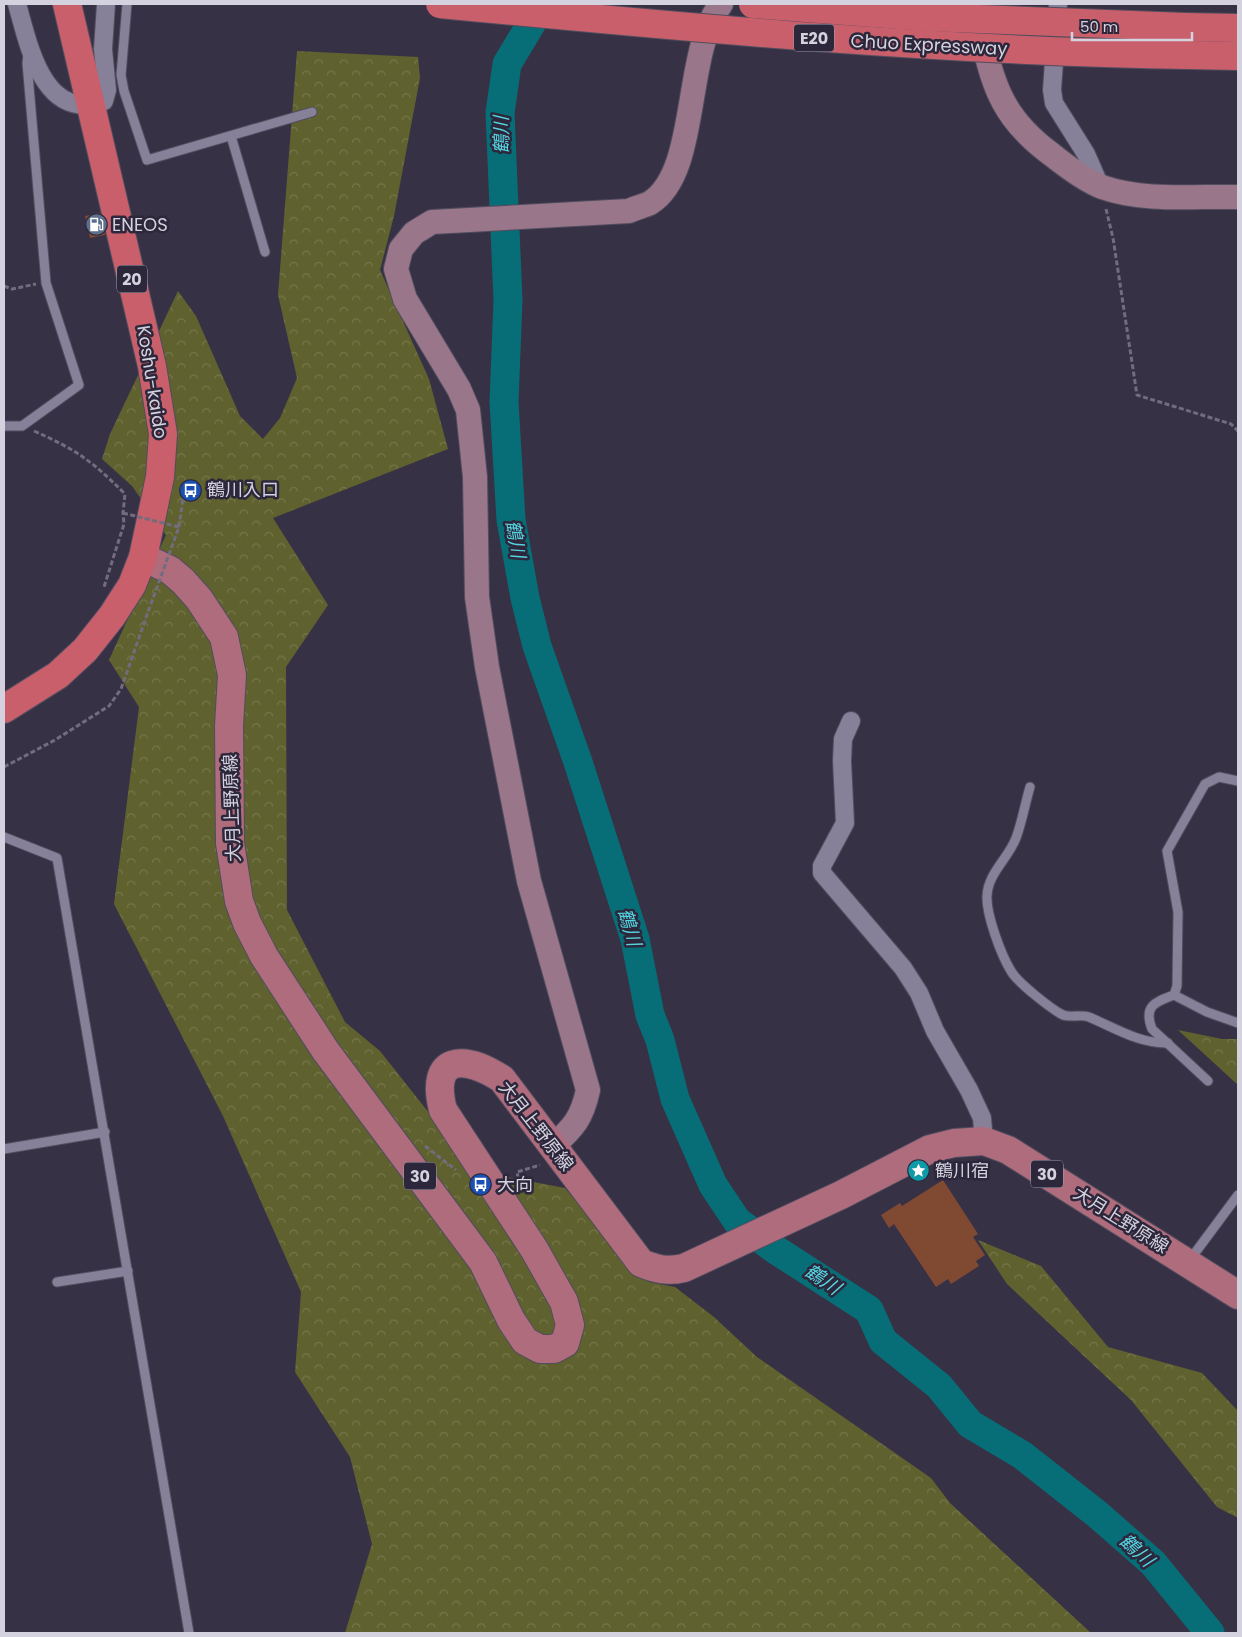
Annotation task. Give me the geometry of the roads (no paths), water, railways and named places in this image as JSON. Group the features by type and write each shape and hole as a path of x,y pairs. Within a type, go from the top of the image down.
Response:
{"highway":[{"name":"Koshu-kaido","path":"4,708 58,675 85,650 112,616 132,585 143,557 160,477 163,434 152,366 67,4"},
{"name":"Chuo Expressway","path":"440,4 820,39 1081,53 1238,56"},
{"name":"Chuo Expressway","path":"752,4 927,17 1238,28"}],"main road":[{"name":"大月上野原線","path":"143,557 170,570 183,581 199,599 224,637 232,675 229,726 230,843 239,901 247,923 288,995 325,1050 483,1262 511,1320 525,1341 540,1349 554,1349 565,1343 570,1325 564,1302 528,1241 443,1110 439,1094 441,1078 452,1065 464,1062 483,1067 502,1079 641,1262 656,1270 670,1271 684,1268 842,1194 930,1149 954,1143 984,1141 1008,1150 1238,1295"}],"street":[{"path":"17,4 29,46 39,71 54,92 61,98 77,104 91,106 104,101 107,90 102,49 106,4"},
{"path":"557,1152 584,1110 588,1090 529,880 487,667 477,597 475,477 468,410 460,389 405,299 396,268 401,249 414,233 432,222 629,211 651,202 667,185 678,161 700,46 713,14 721,4"},
{"path":"971,4 997,87 1012,115 1036,143 1069,168 1100,186 1118,191 1158,196 1238,197"},
{"path":"1058,4 1052,90 1054,103 1086,154 1100,186"},
{"path":"851,721 843,739 842,761 845,823 822,866 822,873 903,968 919,993 935,1031 969,1090 982,1118 984,1141"}],"lane":[{"path":"128,4 122,75 124,91 147,160 312,112"},
{"path":"4,426 22,426 79,385 46,282 27,63 29,46"},
{"path":"231,136 264,252"},
{"path":"1174,995 1177,986 1178,912 1167,851 1205,784 1218,777 1238,781"},
{"path":"1030,787 1015,839 1007,857 990,881 987,895 988,913 1011,973 1051,1009 1066,1016 1086,1016 1125,1034 1157,1044 1168,1043"},
{"path":"4,837 57,858 189,1633"},
{"path":"1208,1081 1152,1029 1149,1021 1150,1008 1155,1002 1174,995 1207,1012 1238,1023"},
{"path":"4,1149 105,1132"},
{"path":"1188,1262 1238,1195"},
{"path":"57,1282 128,1271"}],"waterway":[{"name":"鶴川","path":"543,4 507,64 500,113 508,300 504,402 511,520 525,598 537,646 578,762 635,939 650,1015 660,1040 675,1099 713,1185 737,1221 776,1250 869,1310 883,1341 939,1386 970,1424 1022,1455 1097,1514 1153,1563 1210,1633"}],"place":[{"name":"ENEOS","path":"96,225"},
{"name":"鶴川入口","path":"191,490"},
{"name":"鶴川宿","path":"919,1171"},
{"name":"大向","path":"481,1185"}]}
